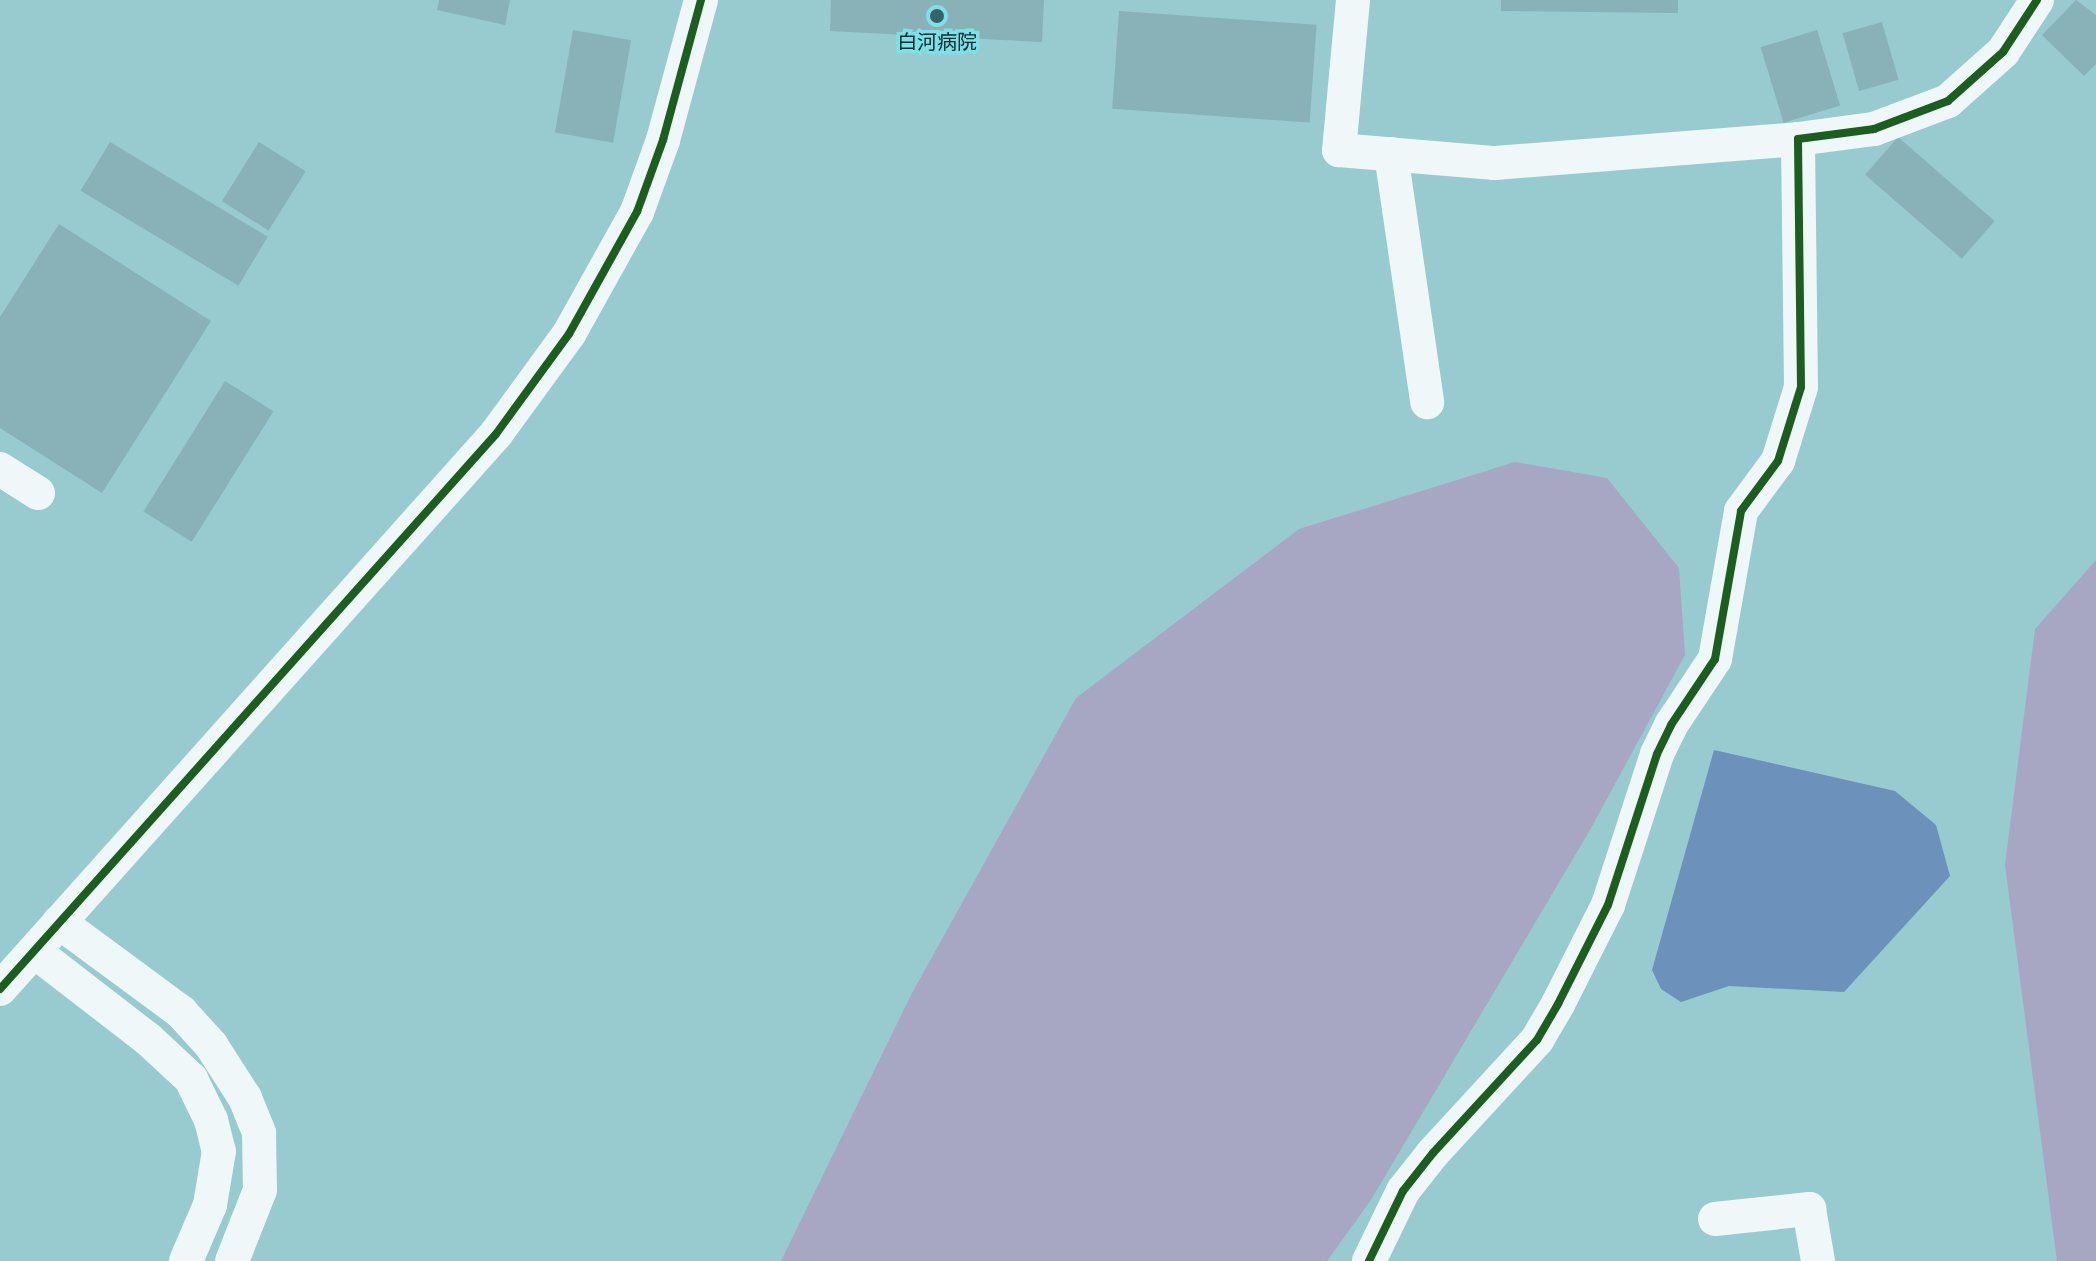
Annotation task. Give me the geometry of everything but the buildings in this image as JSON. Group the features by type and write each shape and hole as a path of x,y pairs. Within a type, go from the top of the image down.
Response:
{"street":[{"path":"0,989 496,434 569,334 637,212 663,140 701,0"},
{"path":"1353,0 1339,150 1495,163 1798,139 1874,129 1948,101 2003,52 2037,0"},
{"path":"1369,1261 1403,1191 1433,1153 1537,1040 1558,1004 1608,905 1657,754 1671,725 1715,659 1741,511 1778,461 1801,387 1798,139"},
{"path":"1391,154 1427,402"},
{"path":"0,469 38,493"},
{"path":"59,922 181,1012 211,1045 245,1098 259,1133 260,1190 232,1261"},
{"path":"34,951 148,1039 191,1079 211,1120 219,1151 210,1205 186,1261"},
{"path":"1715,1219 1809,1209 1818,1261"}],"shaded area":[{"path":"1515,462 1607,478 1679,568 1685,655 1590,830 1371,1200 1327,1261 781,1261 912,993 1076,698 1299,529"},
{"path":"2096,560 2096,1261 2057,1261 2005,865 2035,629"},
{"path":"1714,750 1895,791 1936,825 1950,876 1844,992 1729,986 1681,1002 1661,989 1652,970"}],"cycle path":[{"path":"0,989 496,434 569,334 637,212 663,140 701,0"},
{"path":"1369,1261 1403,1191 1433,1153 1537,1040 1558,1004 1608,905 1657,754 1671,725 1715,659 1741,511 1778,461 1801,387 1798,139 1874,129 1948,101 2003,52 2037,0"}],"place":[{"name":"白河病院","path":"937,16"}]}
